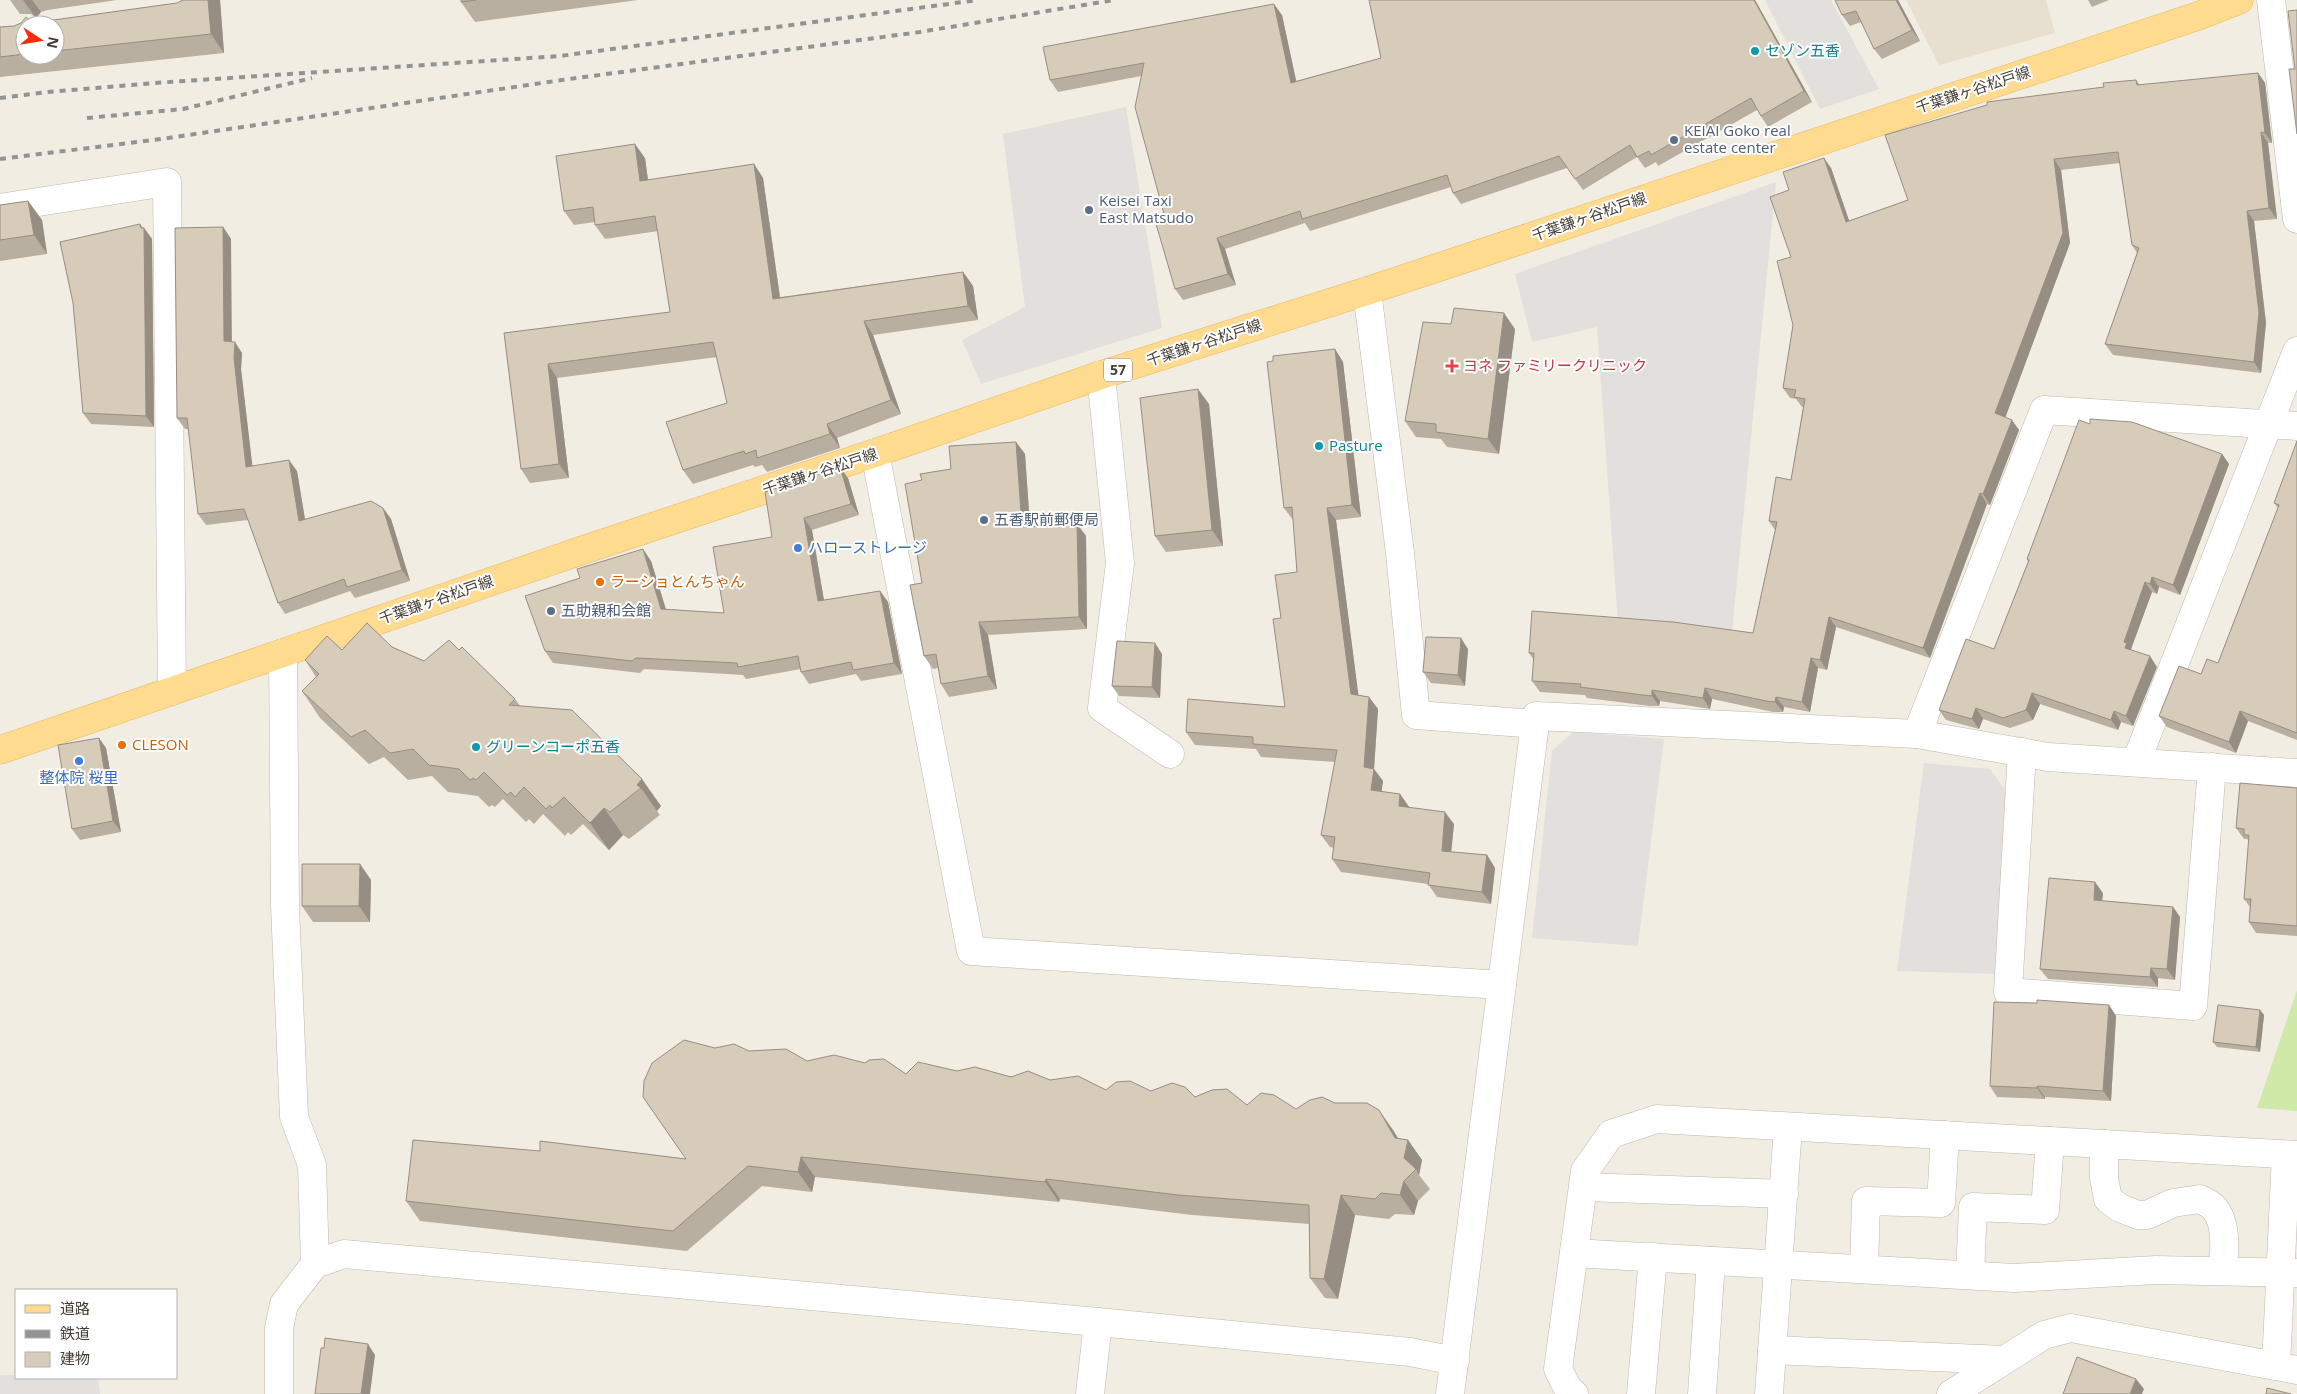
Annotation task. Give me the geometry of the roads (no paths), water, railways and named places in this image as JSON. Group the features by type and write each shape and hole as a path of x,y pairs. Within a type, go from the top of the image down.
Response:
{"main road":[{"name":"千葉鎌ヶ谷松戸線","path":"0,750 1101,375 1367,291 2239,0"}],"street":[{"path":"2271,0 2294,164 2297,220"},
{"path":"0,208 167,182 172,691"},
{"path":"1367,291 1400,553 1416,715 1917,734 2048,757 2297,773"},
{"path":"2136,762 2297,351"},
{"path":"1101,375 1120,564 1102,708 1170,754"},
{"path":"1917,734 2044,410 2297,426"},
{"path":"875,453 971,951 1502,985"},
{"path":"283,653 285,906 294,1117 312,1165 315,1264"},
{"path":"1450,1394 1535,720"},
{"path":"2022,752 2008,992 2193,1006 2212,767"},
{"path":"1574,1394 1556,1382 1585,1171 1611,1134 1657,1119 2292,1155 2286,1368 2070,1328 2044,1336 1951,1394"},
{"path":"1769,1394 1788,1127"},
{"path":"1864,1269 1866,1201 1942,1203 1945,1135"},
{"path":"1970,1275 1973,1207 2045,1210 2050,1141"},
{"path":"2104,1144 2104,1178 2108,1199 2120,1208 2138,1215 2148,1215 2173,1203 2200,1199 2214,1208 2220,1218 2222,1232 2222,1271"},
{"path":"1583,1187 1784,1194"},
{"path":"1574,1253 2014,1278 2156,1270 2289,1272"},
{"path":"278,1394 279,1328 284,1304 315,1264 344,1254 1410,1352 1455,1361"},
{"path":"1641,1394 1653,1257"},
{"path":"1702,1394 1711,1260"},
{"path":"1090,1394 1098,1322"},
{"path":"1772,1350 2004,1360"}],"railway":[{"path":"0,98 154,83 560,56 978,0"},
{"path":"0,159 161,139 562,80 920,32 1114,0"},
{"path":"87,118 183,109 312,78"}],"place":[{"name":"セゾン五香","path":"1755,51"},
{"name":"KEIAI Goko real estate center","path":"1674,140"},
{"name":"Keisei Taxi East Matsudo","path":"1089,210"},
{"name":"ヨネ ファミリークリニック","path":"1452,366"},
{"name":"Pasture","path":"1319,446"},
{"name":"五香駅前郵便局","path":"984,520"},
{"name":"ハローストレージ","path":"798,548"},
{"name":"ラーショとんちゃん","path":"600,582"},
{"name":"五助親和会館","path":"551,611"},
{"name":"CLESON","path":"122,745"},
{"name":"グリーンコーポ五香","path":"476,747"},
{"name":"整体院 桜里","path":"79,761"}]}
